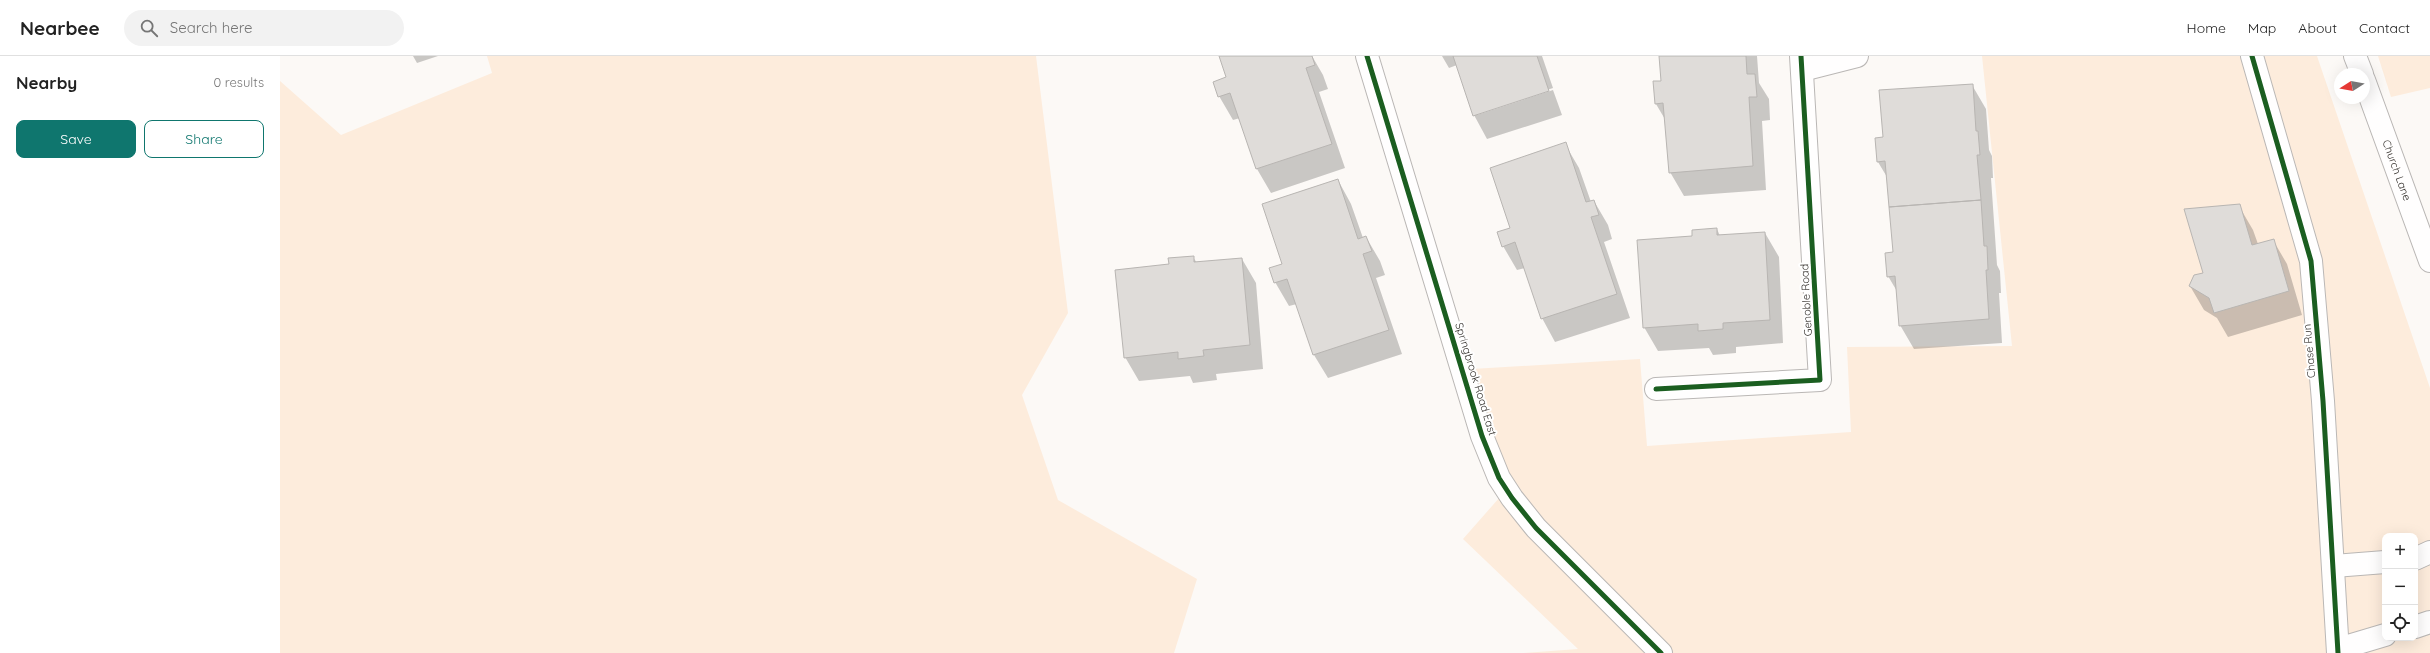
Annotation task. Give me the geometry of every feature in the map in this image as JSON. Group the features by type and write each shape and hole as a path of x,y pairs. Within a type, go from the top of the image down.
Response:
{"street":[{"name":"Springbrook Road East","path":"1367,56 1482,436 1499,478 1512,498 1536,528 1661,653"},
{"path":"1801,63 1857,56"},
{"name":"Chase Run","path":"2252,56 2310,261 2334,566 2338,651"},
{"path":"2355,56 2360,68"},
{"name":"Genoble Road","path":"1656,389 1820,380 1801,63"},
{"name":"Church Lane","path":"2370,96 2430,261"},
{"path":"2418,558 2430,552"},
{"path":"2334,566 2382,562"},
{"path":"2418,626 2430,622"},
{"path":"2338,651 2382,637"}],"shaded area":[{"path":"487,56 1036,56 1068,313 1022,395 1058,500 1197,579 1174,653 280,653 280,81 341,135 492,73"},
{"path":"1982,56 2317,56 2430,388 2430,653 1524,653 1578,649 1463,539 1507,489 1455,370 1640,359 1647,446 1851,432 1847,347 2012,346"},
{"path":"2378,56 2430,56 2430,88 2391,97"}],"building":[{"path":"1219,56 1312,56 1315,65 1306,68 1332,144 1256,169 1230,93 1218,97 1213,82 1226,77"},
{"path":"1453,56 1537,56 1549,91 1473,116"},
{"path":"1659,56 1746,56 1747,74 1755,74 1757,97 1749,97 1753,166 1669,173 1663,103 1655,104 1653,81 1661,81"},
{"path":"1973,84 1976,131 1978,131 1980,155 1977,155 1981,200 1889,207 1885,161 1877,162 1875,138 1883,137 1879,90"},
{"path":"1566,142 1586,202 1594,200 1599,215 1591,217 1617,294 1541,319 1515,242 1502,247 1497,232 1510,228 1490,168"},
{"path":"1338,179 1358,239 1366,236 1372,251 1363,254 1389,330 1313,355 1287,279 1274,283 1269,268 1282,264 1262,204"},
{"path":"1981,200 1984,246 1987,246 1988,270 1986,270 1989,319 1899,326 1895,276 1887,277 1885,253 1893,252 1889,207"},
{"path":"2240,204 2252,245 2274,239 2289,291 2214,313 2209,298 2189,286 2194,275 2203,273 2184,209"},
{"path":"1717,228 1717,235 1765,232 1770,320 1723,323 1723,329 1698,331 1698,324 1643,328 1637,240 1692,236 1692,230"},
{"path":"1194,256 1194,262 1242,258 1250,345 1203,350 1204,356 1178,359 1178,352 1124,358 1115,270 1169,264 1168,258"}],"cycle path":[{"path":"1367,56 1482,436 1499,478 1512,498 1536,528 1661,653"},
{"path":"1656,389 1820,380 1801,56"},
{"path":"2252,56 2311,261 2323,401 2338,653"}]}
